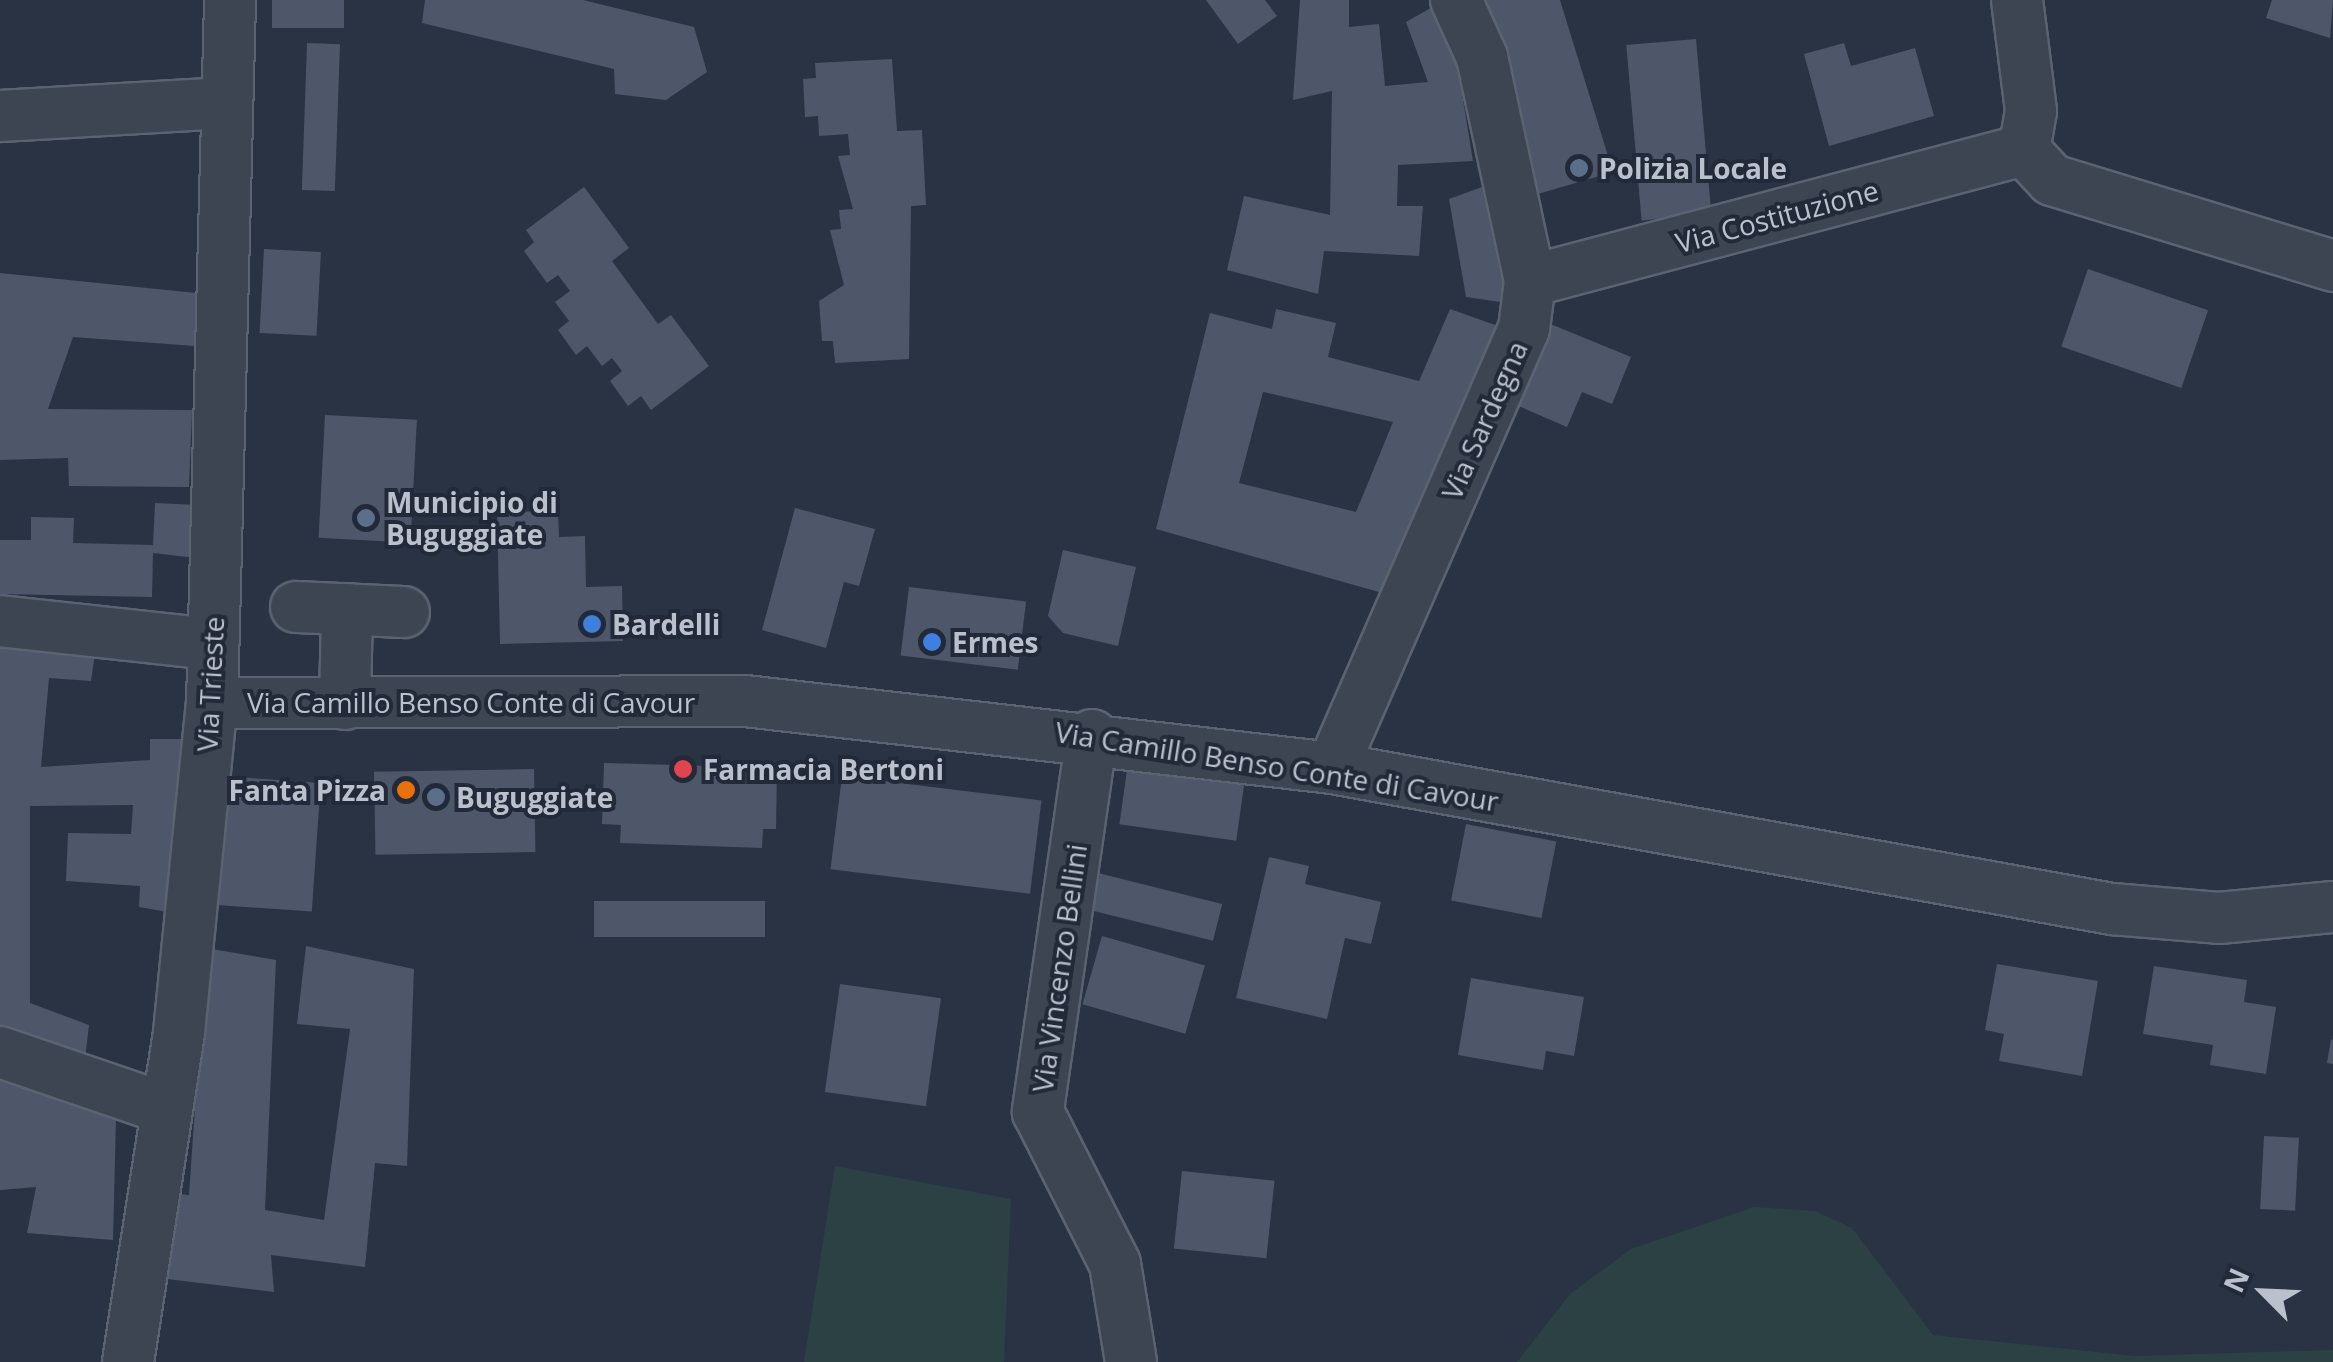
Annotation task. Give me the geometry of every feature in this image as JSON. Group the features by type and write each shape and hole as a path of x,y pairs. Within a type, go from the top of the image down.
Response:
{"street":[{"name":"Via Trieste","path":"128,1362 161,1107 179,1032 212,703 223,103 230,0"},
{"name":"Via Sardegna","path":"1332,768 1524,329 1530,281 1482,57 1456,0"},
{"path":"2017,0 2031,111 2024,150 2052,180 2333,266"},
{"path":"0,116 223,103"},
{"name":"Via Costituzione","path":"1530,281 2024,150"},
{"path":"296,607 404,612"},
{"path":"344,704 347,610"},
{"path":"0,621 214,644"},
{"name":"Via Camillo Benso Conte di Cavour","path":"212,703 745,701 1092,735 1332,768 2112,910 2220,918 2333,907"},
{"name":"Via Vincenzo Bellini","path":"1092,735 1038,1112 1115,1264 1131,1362"},
{"path":"0,1052 161,1107"}],"green space":[{"path":"835,1166 1011,1199 1004,1362 804,1362"},
{"path":"1754,1207 1815,1211 1852,1228 1933,1335 2135,1356 2333,1350 2333,1362 1517,1362 1570,1294 1631,1249"}],"building":[{"path":"272,0 344,0 344,28 272,28"},
{"path":"425,0 583,0 694,27 707,72 666,100 615,94 614,69 422,23"},
{"path":"1206,0 1265,0 1277,16 1238,44"},
{"path":"1300,0 1349,0 1349,27 1379,24 1385,86 1428,82 1406,22 1436,5 1457,63 1473,161 1398,165 1397,206 1423,206 1419,256 1324,251 1318,294 1227,270 1244,196 1330,215 1332,91 1293,100"},
{"path":"1481,0 1560,0 1613,172 1538,194"},
{"path":"2272,0 2333,0 2330,38 2266,18"},
{"path":"1696,39 1711,214 1642,220 1626,45"},
{"path":"307,43 340,44 335,191 302,190"},
{"path":"1844,43 1851,66 1915,48 1934,116 1829,146 1804,54"},
{"path":"892,59 897,131 922,130 926,205 911,206 909,359 835,363 833,341 822,341 819,301 844,285 830,230 841,229 839,210 853,209 838,156 850,155 848,134 819,136 818,116 805,117 803,79 816,78 815,63"},
{"path":"584,187 629,248 612,261 658,324 671,315 709,366 651,410 641,396 628,406 610,381 622,371 612,358 602,366 587,346 576,355 558,330 569,321 555,302 570,291 558,275 547,283 524,251 534,242 526,230"},
{"path":"1482,187 1507,303 1466,297 1449,199"},
{"path":"264,249 321,252 317,336 260,333"},
{"path":"2088,269 2208,310 2181,388 2061,347"},
{"path":"0,273 196,293 195,346 73,337 48,409 192,410 189,487 69,486 68,458 0,460"},
{"path":"1276,309 1336,323 1328,357 1419,381 1450,309 1498,326 1393,596 1156,529 1210,313 1272,329","holes":["1263,392 1393,422 1356,512 1239,483"]},
{"path":"1543,321 1631,357 1612,404 1582,392 1567,427 1509,402"},
{"path":"325,415 417,420 410,543 319,538"},
{"path":"155,503 198,505 196,558 153,553 152,597 0,594 0,540 31,540 31,517 74,518 73,543 153,545"},
{"path":"795,508 875,529 859,586 844,582 826,648 762,630"},
{"path":"558,511 559,537 585,536 586,587 622,586 623,641 500,644 497,512"},
{"path":"1063,550 1136,567 1118,646 1063,633 1048,616"},
{"path":"909,587 1026,601 1018,670 901,655"},
{"path":"0,630 97,640 91,681 49,678 41,767 150,760 150,739 196,739 179,914 139,907 140,886 66,881 68,833 131,834 133,805 30,806 30,1003 89,1025 83,1077 0,1040"},
{"path":"1129,756 1246,772 1236,841 1119,824"},
{"path":"604,763 777,768 776,829 763,829 762,848 620,843 621,825 602,824"},
{"path":"534,769 535,852 375,855 374,772"},
{"path":"222,776 321,783 312,912 213,905"},
{"path":"842,776 1042,800 1030,894 831,869"},
{"path":"1466,824 1556,842 1541,918 1451,901"},
{"path":"1269,857 1309,866 1305,884 1381,902 1371,944 1345,938 1327,1019 1236,998"},
{"path":"1098,873 1222,904 1213,941 1089,910"},
{"path":"594,901 765,901 765,937 594,937"},
{"path":"1102,936 1205,965 1185,1034 1082,1004"},
{"path":"306,946 414,969 407,1166 375,1163 365,1267 271,1255 274,1292 159,1278 170,1193 189,1195 206,948 276,960 265,1210 324,1220 350,1029 297,1024"},
{"path":"1997,964 2098,981 2082,1076 1999,1061 2004,1034 1985,1030"},
{"path":"2154,966 2247,980 2244,1002 2276,1007 2266,1074 2210,1065 2213,1045 2143,1034"},
{"path":"1471,978 1584,997 1574,1056 1546,1051 1543,1070 1458,1055"},
{"path":"840,984 941,998 926,1106 825,1092"},
{"path":"2333,1040 2333,1064 2327,1063"},
{"path":"0,1081 116,1117 113,1240 27,1233 36,1187 0,1190"},
{"path":"2264,1136 2299,1138 2295,1211 2260,1209"},
{"path":"1182,1171 1274,1181 1266,1258 1174,1249"}],"place":[{"name":"Polizia Locale","path":"1579,168"},
{"name":"Municipio di Buguggiate","path":"366,518"},
{"name":"Bardelli","path":"592,624"},
{"name":"Ermes","path":"932,642"},
{"name":"Farmacia Bertoni","path":"683,769"},
{"name":"Fanta Pizza","path":"406,790"},
{"name":"Buguggiate","path":"436,797"}]}
